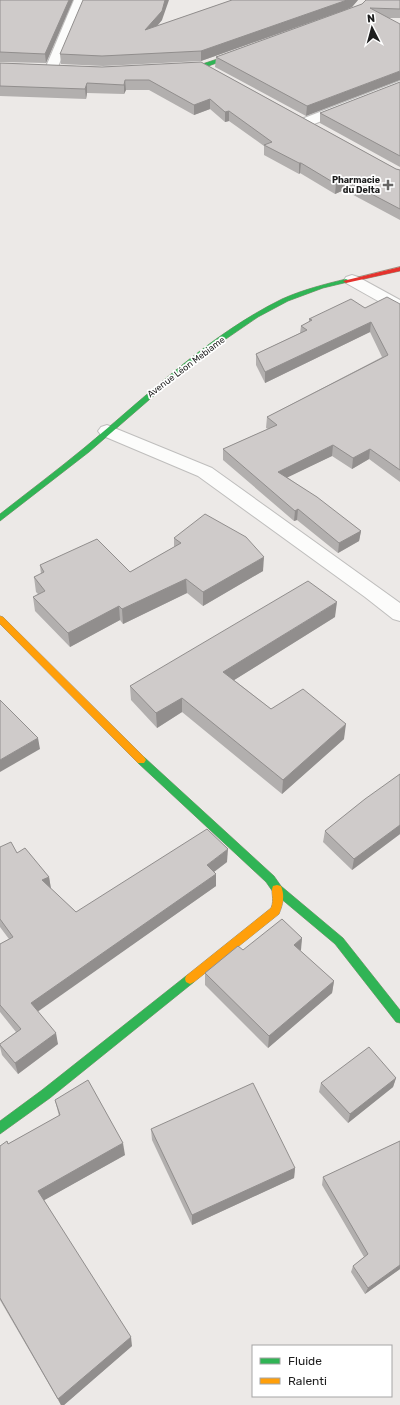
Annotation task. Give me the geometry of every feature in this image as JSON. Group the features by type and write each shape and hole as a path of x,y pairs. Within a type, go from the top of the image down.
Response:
{"street":[{"path":"51,69 80,0"},
{"path":"167,68 203,66 254,48"},
{"path":"203,66 216,73"},
{"path":"304,123 400,86"},
{"path":"290,115 318,130"},
{"name":"Avenue Léon Mebiame","path":"0,518 80,455 154,391 202,353 256,316 286,300 321,288 400,269"},
{"path":"352,280 400,307"},
{"path":"107,431 205,472 372,592 400,614"},
{"path":"0,619 125,745 270,879 277,889 339,942 400,1018"},
{"path":"0,1128 46,1094 275,911 279,901 277,889"}],"building":[{"path":"0,0 69,0 45,54 0,52"},
{"path":"83,0 165,0 162,11 145,30 232,0 347,0 201,51 102,56 60,54"},
{"path":"366,0 400,0 400,9 370,8 400,24 400,71 307,106 216,57 362,4"},
{"path":"201,62 400,170 400,209 345,180 336,184 301,163 264,145 272,142 229,111 225,112 210,99 194,105 149,80 125,80 124,85 87,83 85,89 0,86 0,63 102,67"},
{"path":"400,82 400,156 320,113"},
{"path":"387,297 400,304 400,470 370,449 353,458 333,445 278,472 317,497 361,531 339,543 298,509 295,511 223,449 277,425 267,417 388,355 371,322 265,372 256,354 307,330 301,326 312,320 309,319 351,299 365,308"},
{"path":"205,514 246,537 264,557 203,592 186,579 122,609 119,606 68,633 33,597 45,591 34,577 44,572 40,565 97,539 130,572 181,543 174,538"},
{"path":"308,581 337,602 223,672 271,709 303,689 346,724 283,780 182,698 156,713 130,686"},
{"path":"0,700 38,738 0,760"},
{"path":"400,774 400,825 354,859 325,831 365,799"},
{"path":"207,829 228,849 207,865 216,874 31,1003 56,1033 15,1063 0,1045 21,1029 0,1005 0,944 13,937 0,919 0,847 11,842 17,853 25,848 49,877 42,880 76,912"},
{"path":"282,919 302,938 294,945 334,981 269,1036 205,973 238,946 243,950"},
{"path":"369,1047 396,1078 350,1114 321,1083"},
{"path":"88,1080 123,1143 38,1191 131,1337 58,1399 0,1298 0,1146 7,1141 8,1144 60,1115 55,1100"},
{"path":"253,1083 295,1168 192,1215 151,1129"},
{"path":"400,1141 400,1265 368,1288 353,1266 368,1254 323,1177"}],"traffic: fast":[{"path":"177,67 203,66 244,52"},
{"path":"0,518 86,450 154,391 202,353 256,316 286,300 321,287 346,281"},
{"path":"141,760 270,879 277,889 339,941 400,1018"},
{"path":"0,1128 46,1094 190,979"}],"traffic: slow":[{"path":"0,619 141,760"},
{"path":"190,979 275,911 279,901 277,889"}],"traffic: jam":[{"path":"346,281 400,269"}],"place":[{"name":"Pharmacie du Delta","path":"388,185"}]}
